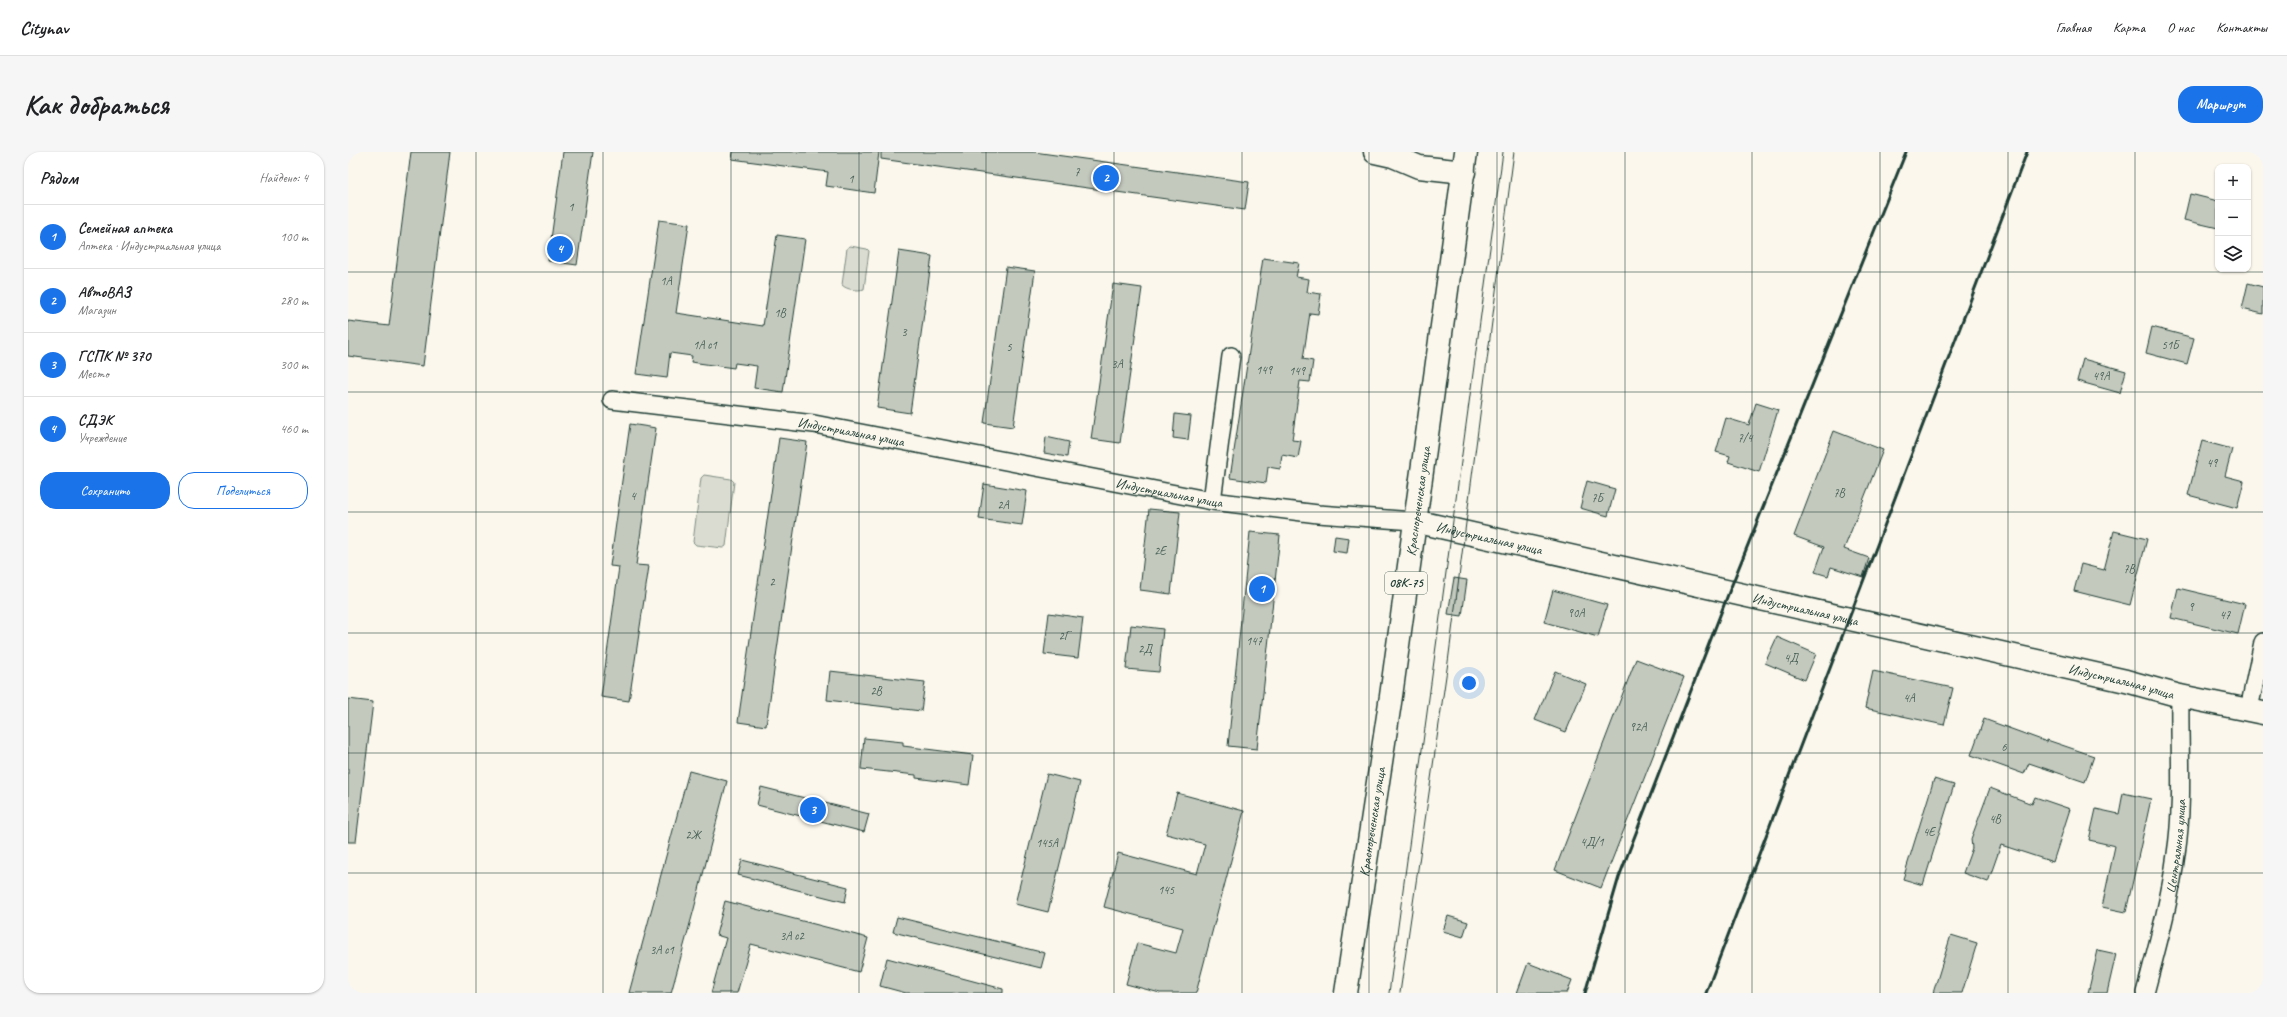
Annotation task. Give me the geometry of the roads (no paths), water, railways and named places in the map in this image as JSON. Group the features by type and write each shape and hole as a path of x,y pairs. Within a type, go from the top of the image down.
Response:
{"main road":[{"path":"1375,152 1394,156 1420,166 1465,162"},
{"name":"Краснореченская улица","path":"1346,993 1391,696 1414,521 1465,162"},
{"name":"Индустриальная улица","path":"1414,521 2126,681 2180,696 2256,711"}],"street":[{"path":"1212,501 1231,356"},
{"name":"Индустриальная улица","path":"612,400 814,424 1212,501 1318,514 1414,521"},
{"path":"2256,711 2263,642"},
{"name":"Центральная улица","path":"2144,993 2166,915 2179,830 2180,696"}],"tram line":[{"path":"1389,993 1503,152"},
{"path":"1400,993 1448,662 1514,152"}],"railway":[{"path":"1585,993 1619,877 1729,592 1906,152"},
{"path":"1706,993 2027,152"}],"place":[{"name":"АвтоВАЗ","path":"1106,178"},
{"name":"СДЭК","path":"560,249"},
{"name":"Семейная аптека","path":"1262,589"},
{"name":"ГСПК № 370","path":"813,810"}]}
